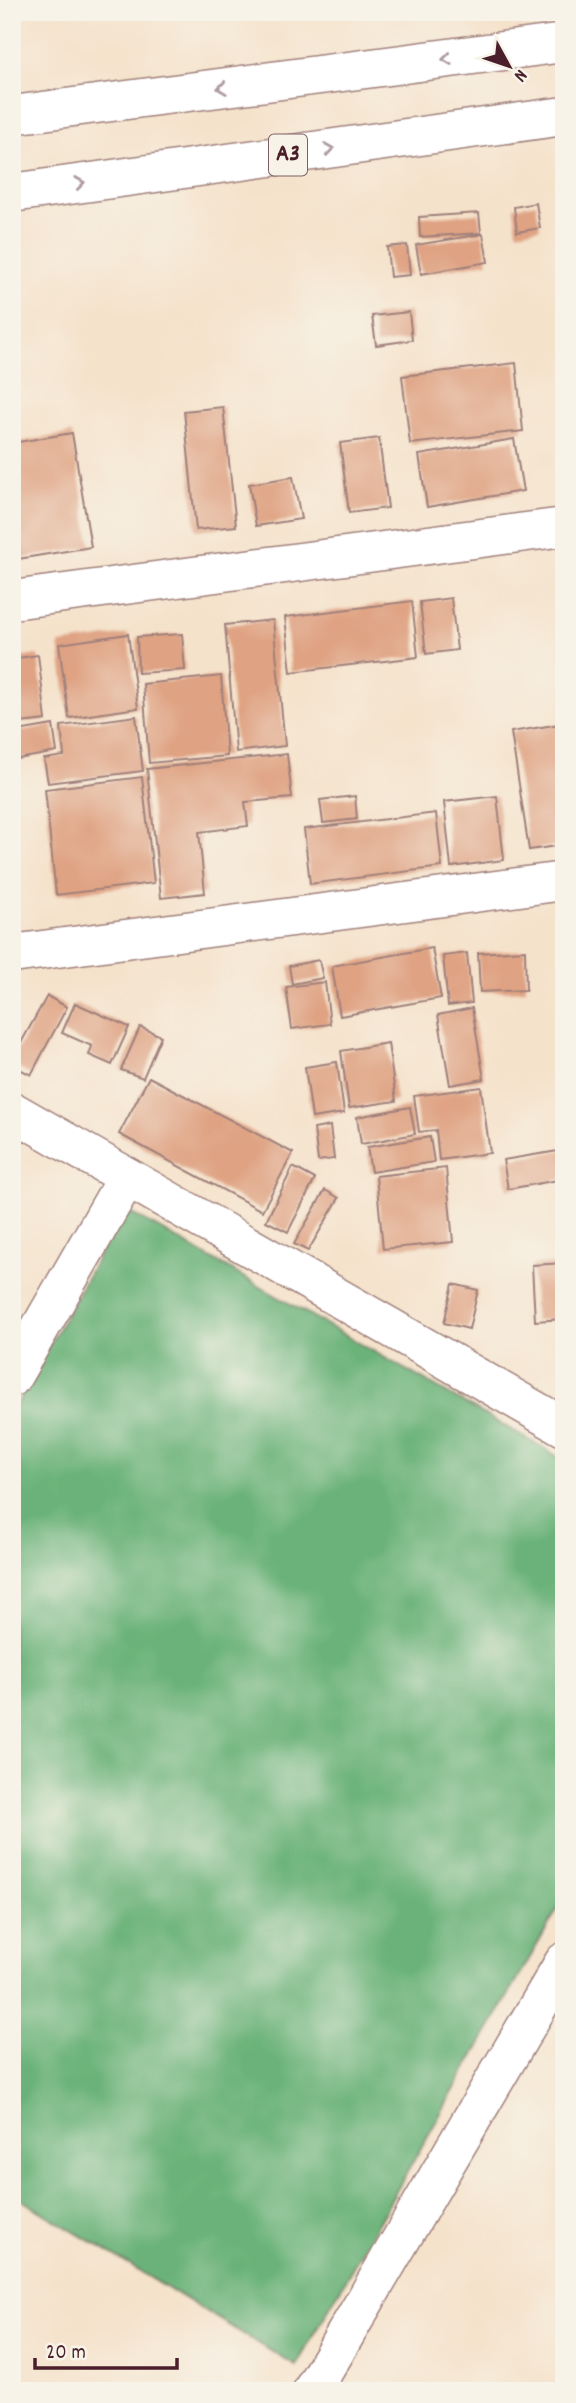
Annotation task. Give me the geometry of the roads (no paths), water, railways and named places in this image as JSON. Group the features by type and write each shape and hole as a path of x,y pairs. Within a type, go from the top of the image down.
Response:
{"main road":[{"path":"12,115 564,43"},
{"name":"A3","path":"12,193 564,116"},
{"path":"12,600 564,527"},
{"path":"12,954 564,881"},
{"path":"12,1111 564,1427"},
{"path":"12,1377 127,1177"},
{"path":"513,1398 564,1392"},
{"path":"312,2391 564,1962"}]}
